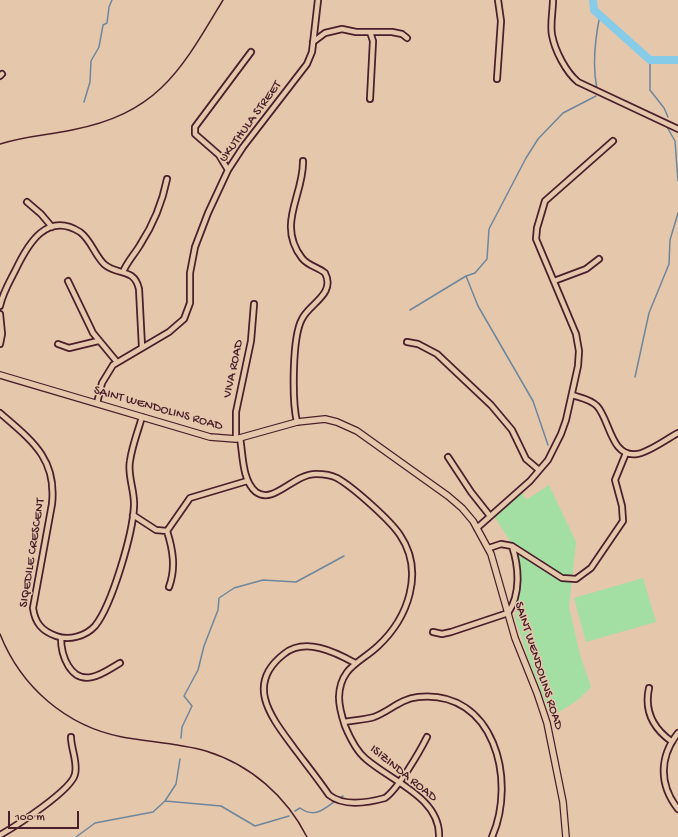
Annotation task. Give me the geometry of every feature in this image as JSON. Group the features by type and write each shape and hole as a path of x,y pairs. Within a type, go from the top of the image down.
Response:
{"street":[{"name":"UKUTHULA STREET","path":"96,403 105,376 117,362 176,327 186,315 190,303 190,273 195,247 208,213 228,170 243,147 303,70 312,52 318,0"},
{"path":"497,79 501,21 498,0"},
{"path":"553,0 552,35 572,76 578,82 678,129"},
{"path":"313,42 328,31 342,29 356,32 392,32 402,34 407,38"},
{"path":"370,32 373,41 370,99"},
{"path":"228,170 219,155 196,134 195,127 251,52"},
{"path":"477,528 548,460 561,434 572,395 579,362 579,343 536,239 536,228 545,201 613,141"},
{"path":"297,422 293,381 298,327 305,313 325,293 326,276 302,259 294,246 291,217 293,206 303,178 303,161"},
{"path":"123,272 129,259 139,246 158,214 167,179"},
{"path":"26,202 41,214 52,227"},
{"path":"0,306 5,289 31,242 43,231 52,227 70,227 89,241 104,264 133,276 138,282 142,347"},
{"path":"554,281 586,269 599,259"},
{"path":"68,281 92,333 117,362"},
{"name":"VIVA ROAD","path":"238,438 236,412 251,341 254,304"},
{"path":"0,314 2,334 0,344"},
{"path":"58,344 69,348 98,341"},
{"path":"407,342 418,344 437,354 491,405 512,430 526,459 539,470"},
{"name":"SAINT WENDOLINS ROAD","path":"0,375 210,436 238,438 297,422 325,419 337,422 357,431 448,496 462,508 477,528 489,548 515,638 538,693 547,723 564,802 566,837"},
{"path":"572,395 588,400 596,405 602,413 617,445 626,453 642,453 678,433"},
{"name":"SIQEDILE CRESCENT","path":"0,413 37,446 46,462 52,478 54,490 52,504 33,608 36,621 40,626 48,633 62,638"},
{"path":"120,663 100,675 89,678 70,669 65,662 61,649 62,638 76,637 89,631 104,611 120,568 133,515 134,497 129,462 142,417"},
{"path":"168,587 174,566 167,531 190,498 247,481 238,438"},
{"path":"489,548 501,544 512,546 562,578 572,580 583,576 592,568 623,521 622,506 615,480 626,453"},
{"path":"448,457 470,492 490,516"},
{"name":"ISIZINDA ROAD","path":"247,481 256,492 265,495 276,494 304,476 315,474 336,478 387,520 401,536 409,551 412,565 411,592 401,616 381,643 355,662 346,672 340,690 340,707 344,722 355,746 361,754 398,783 426,802 432,809 438,825 439,837"},
{"path":"133,515 156,530 167,531"},
{"path":"432,632 442,634 451,632 508,613 515,599 517,568 512,546"},
{"path":"355,662 318,647 302,647 286,652 275,662 266,677 264,696 266,707 278,727 329,795 335,800 350,803 382,798 390,795 427,737"},
{"path":"649,688 648,707 651,720 671,741"},
{"path":"344,722 372,718 404,700 419,697 444,699 463,706 472,712 486,728 498,752 501,800 500,816 492,837"},
{"path":"678,733 671,741 664,760 664,782 667,793 678,810"},
{"path":"0,835 45,805 71,783 75,774 72,737"}],"green space":[{"path":"549,485 576,542 569,607 580,655 591,687 578,700 551,717 515,618 520,565 512,544 494,516 522,492 526,500"},
{"path":"643,578 656,622 586,642 574,598"}],"waterway":[{"path":"84,102 90,82 91,61 99,47 103,25 107,23 109,7 112,0"},
{"path":"593,0 594,10 650,60 678,60"},
{"path":"597,89 595,80 595,52 600,15"},
{"path":"650,60 650,90 664,108 668,117"},
{"path":"410,310 466,276 475,273 487,259 489,229 526,158 538,139 563,113 596,96"},
{"path":"667,127 675,141 678,181"},
{"path":"635,377 649,313 669,264 670,240 678,213"},
{"path":"466,276 478,306 533,401 548,445"},
{"path":"181,738 182,727 192,706 184,696 198,670 204,646 218,610 219,598 234,588 263,580 296,582 344,556"},
{"path":"165,801 176,784 180,759"},
{"path":"295,811 300,808 306,812 318,812 343,796"},
{"path":"76,837 95,823 153,812 165,801 221,806 255,826 289,816"}],"railway":[{"path":"0,144 27,137 72,130 102,122 126,112 147,100 164,85 180,67 223,0"},
{"path":"0,634 20,671 33,687 64,714 82,724 102,732 122,737 196,748 222,757 238,765 266,784 278,795 289,808 307,837"}]}
